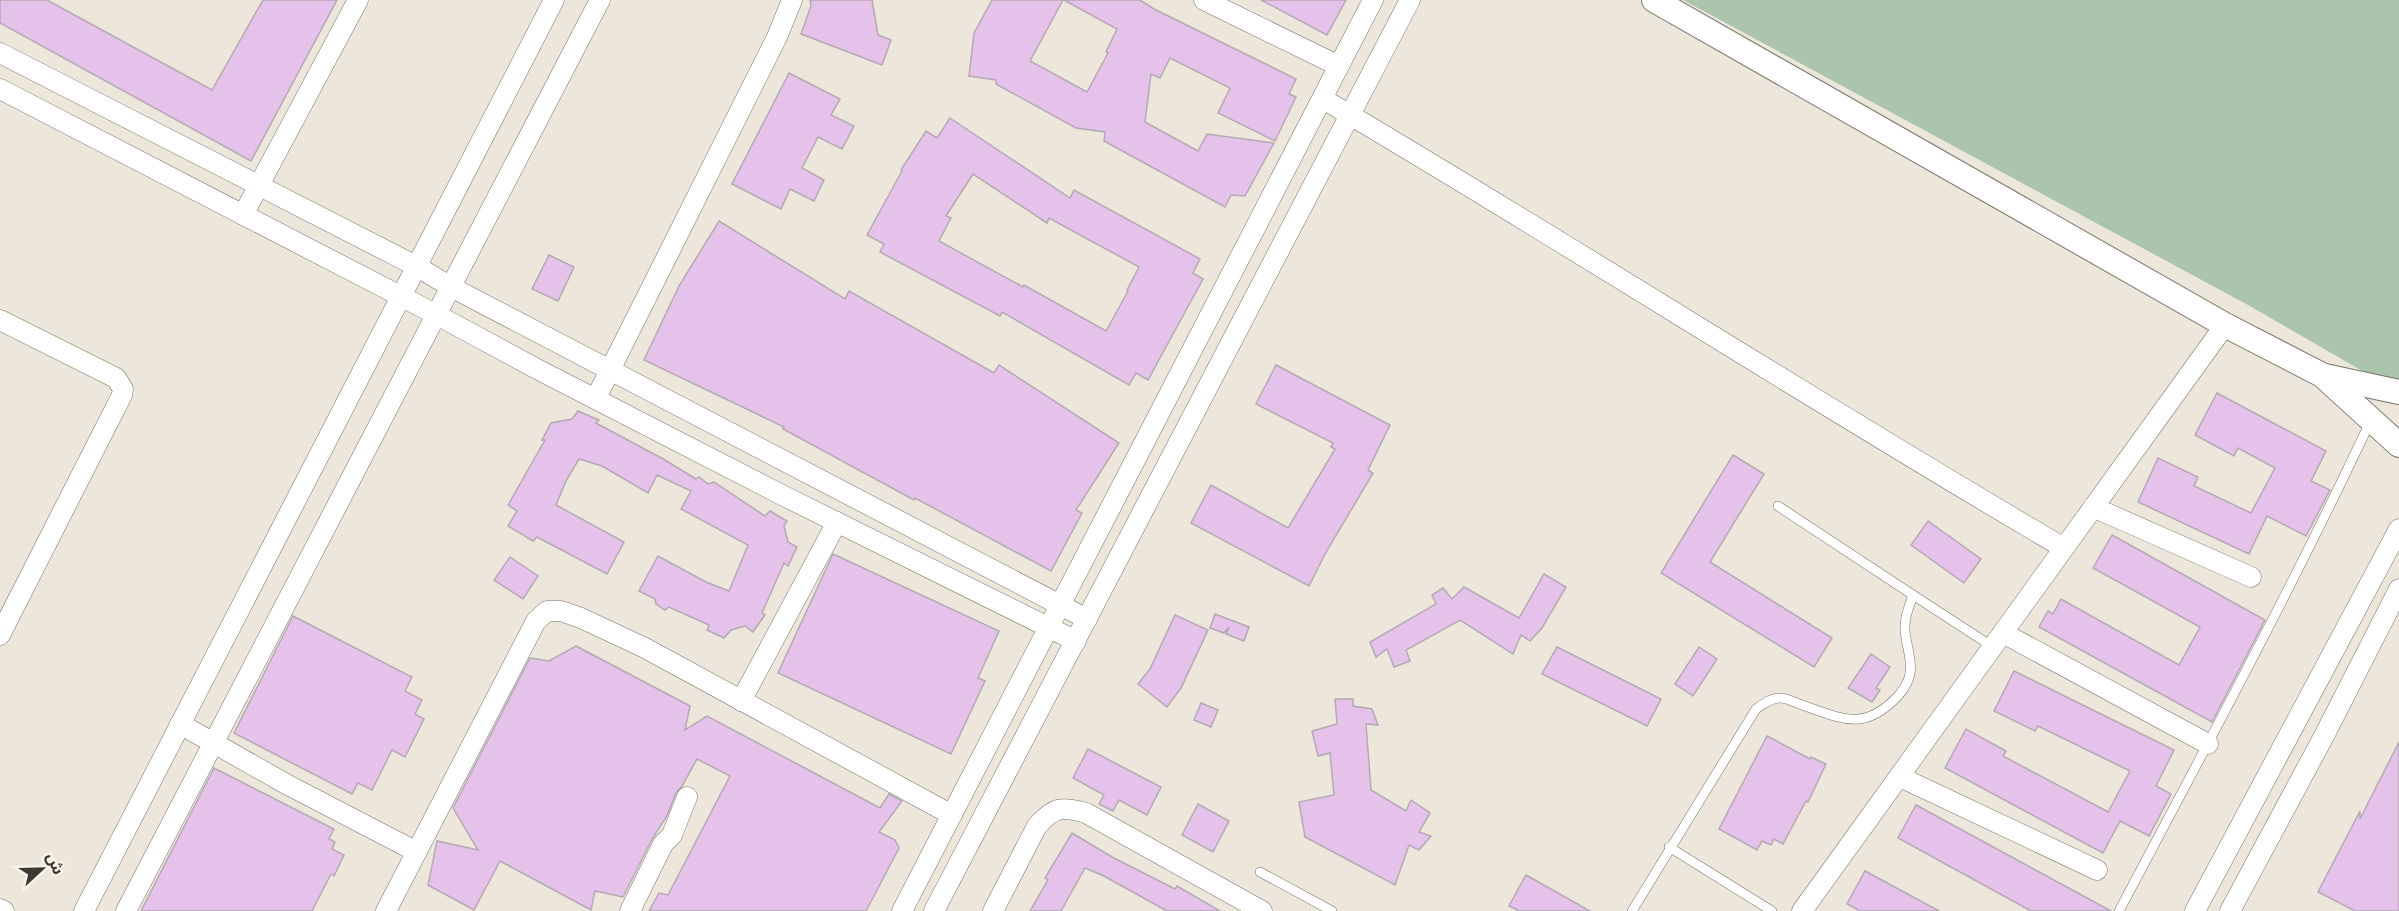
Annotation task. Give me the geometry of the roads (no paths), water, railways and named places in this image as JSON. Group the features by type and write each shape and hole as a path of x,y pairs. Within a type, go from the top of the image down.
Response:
{"street":[{"path":"243,215 358,0"},
{"path":"84,911 554,0"},
{"path":"126,911 600,0"},
{"path":"596,399 777,37 792,0"},
{"path":"1204,0 1339,66"},
{"path":"902,911 1373,0"},
{"path":"934,911 1410,0"},
{"path":"1654,0 2225,325 2322,375 2399,445"},
{"path":"0,53 416,266 451,287 610,371 1087,619"},
{"path":"0,88 596,399 1076,641"},
{"path":"1323,99 1470,186 1924,466 2064,548"},
{"path":"0,320 116,378 123,389 0,634"},
{"path":"1802,911 2225,325"},
{"path":"2322,375 2399,392"},
{"path":"2093,507 2251,578"},
{"path":"741,701 837,522"},
{"path":"2195,911 2399,529"},
{"path":"2230,911 2324,736 2399,589"},
{"path":"386,911 536,621 547,611 561,611 581,618 645,648 952,815"},
{"path":"1998,640 2208,744"},
{"path":"180,724 288,785 417,852"},
{"path":"1900,777 2097,870"},
{"path":"630,911 663,844 672,835 687,796"},
{"path":"993,911 1037,826 1047,815 1058,808 1086,813 1262,911"}],"lane":[{"path":"2119,911 2298,573 2371,419"},
{"path":"1778,506 1913,595 1998,640"},
{"path":"1632,911 1669,847 1756,709 1768,701 1782,698 1846,719 1868,719 1884,711 1900,693 1910,676 1911,656 1905,630 1906,615 1913,595"},
{"path":"1669,847 1772,911"},
{"path":"1260,872 1332,911"}]}
